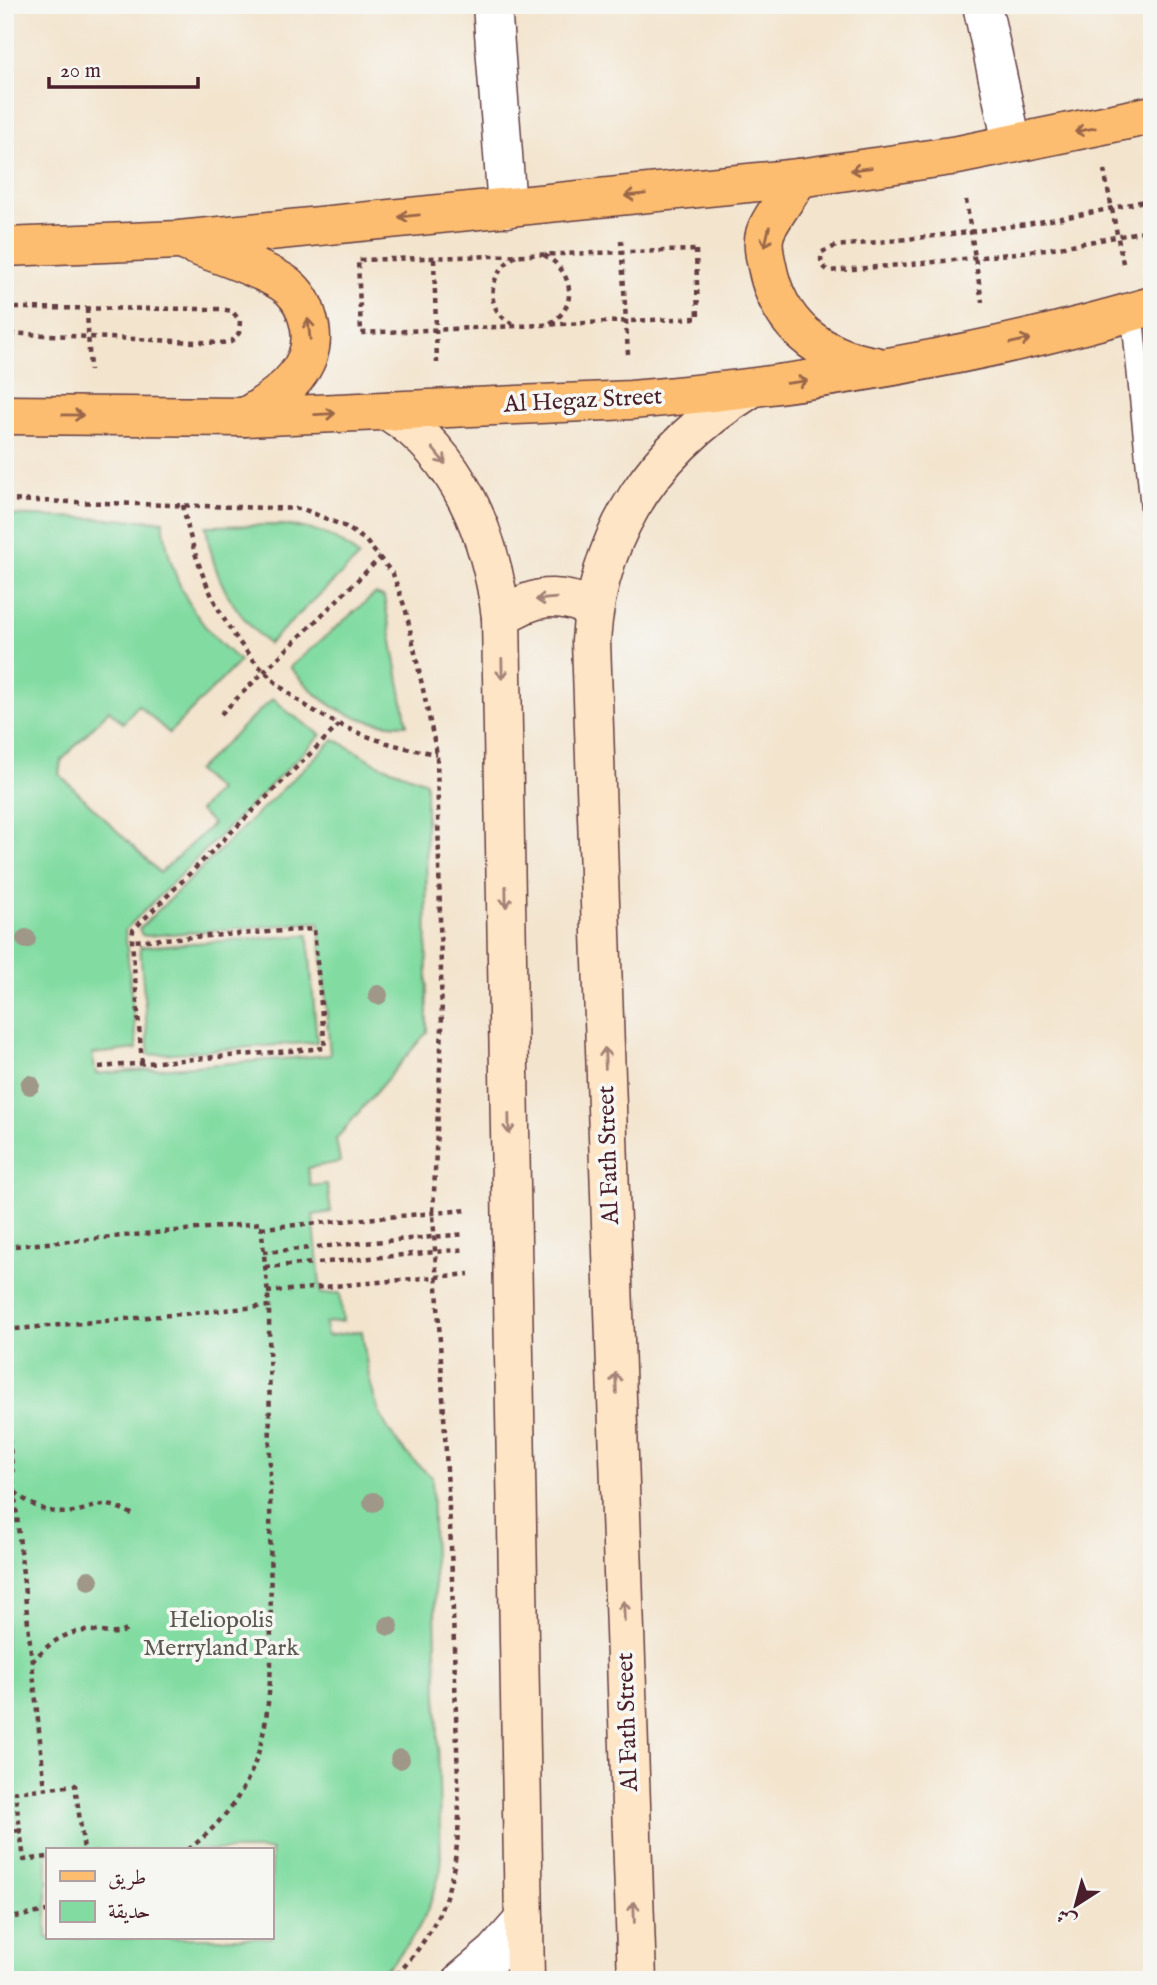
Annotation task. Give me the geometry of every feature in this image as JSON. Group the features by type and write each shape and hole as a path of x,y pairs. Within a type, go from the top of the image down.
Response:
{"main road":[{"path":"5,247 179,240 799,178 958,155 1152,115"},
{"path":"799,178 765,234 765,255 775,296 800,332 835,356 877,366 899,366"},
{"path":"179,240 282,282 296,294 305,309 310,325 307,359 289,387 245,418"},
{"name":"Al Hegaz Street","path":"5,415 245,418 631,400 750,389 899,366 988,348 1142,309"},
{"name":"Al Fath Street","path":"637,1980 592,669 593,608 616,536 654,471 708,417 750,389"},
{"path":"388,411 405,422 440,457 467,499 487,544 494,568 501,617 525,1980"},
{"path":"501,617 517,606 536,599 556,597 575,600 593,608"}],"street":[{"path":"492,5 507,208"},
{"path":"982,5 1012,143"},
{"path":"463,1980 495,1952 524,1920"}],"lane":[{"path":"1142,309 1152,513"}],"path":[{"path":"1096,128 1118,237 1142,309"},
{"path":"958,155 988,348"},
{"path":"618,196 631,400"},
{"path":"1152,199 1112,209 971,233 836,246 822,252 820,260 823,267 829,271 975,259 1118,237 1152,229"},
{"path":"433,213 439,409"},
{"path":"696,250 698,318 361,333 358,260 543,254 696,250"},
{"path":"543,254 560,265 566,274 570,294 562,313 545,325"},
{"path":"517,255 500,268 493,287 493,298 503,316 511,323 521,326"},
{"path":"5,309 220,309 232,311 240,321 239,333 231,342 5,333"},
{"path":"87,309 92,415"},
{"path":"5,500 303,509 346,527 365,540 393,574 406,611 437,754 442,1027 433,1213 451,1545 459,1816 458,1854 449,1891 435,1925 414,1957 392,1980"},
{"path":"183,505 190,542 218,611 239,643 265,672 295,697 338,725 402,748 437,754"},
{"path":"221,714 381,557"},
{"path":"142,1063 133,930 338,725"},
{"path":"99,1068 325,1048 314,929 132,941"},
{"path":"261,1228 433,1213 511,1228"},
{"path":"5,1247 261,1223 269,1306 271,1663 267,1721 259,1756 245,1787 227,1814 190,1848"},
{"path":"263,1252 511,1228"},
{"path":"265,1267 435,1252 511,1228"},
{"path":"267,1292 416,1278"},
{"path":"5,1330 269,1306"},
{"path":"5,1399 45,1789"},
{"path":"15,1491 26,1502 42,1509 76,1512 105,1505 118,1507 132,1514"},
{"path":"32,1663 45,1648 61,1637 95,1631 110,1635 127,1630"},
{"path":"46,1857 24,1860 15,1793 75,1785 84,1848"},
{"path":"5,1832 20,1830"},
{"path":"5,1919 46,1911"}],"green space":[{"name":"Heliopolis Merryland Park","path":"5,515 163,521 171,562 187,599 210,632 240,661 169,733 138,705 123,723 109,710 61,761 59,774 160,873 213,824 199,811 218,790 196,771 273,698 321,735 125,930 137,1049 92,1054 96,1074 330,1055 319,922 146,936 142,935 139,929 334,739 378,764 426,782 427,1032 336,1139 340,1162 308,1168 310,1186 327,1184 331,1212 313,1215 321,1294 340,1293 343,1321 325,1323 327,1336 362,1331 369,1376 380,1413 399,1445 432,1477 441,1868 431,1901 417,1931 397,1957 371,1980 5,1980"},
{"path":"283,525 324,534 342,543 359,557 268,644 243,618 225,591 213,561 206,526"},
{"path":"375,594 384,597 407,725 371,721 341,711 315,693 290,667"},
{"path":"308,935 317,1042 149,1055 140,947"}]}
